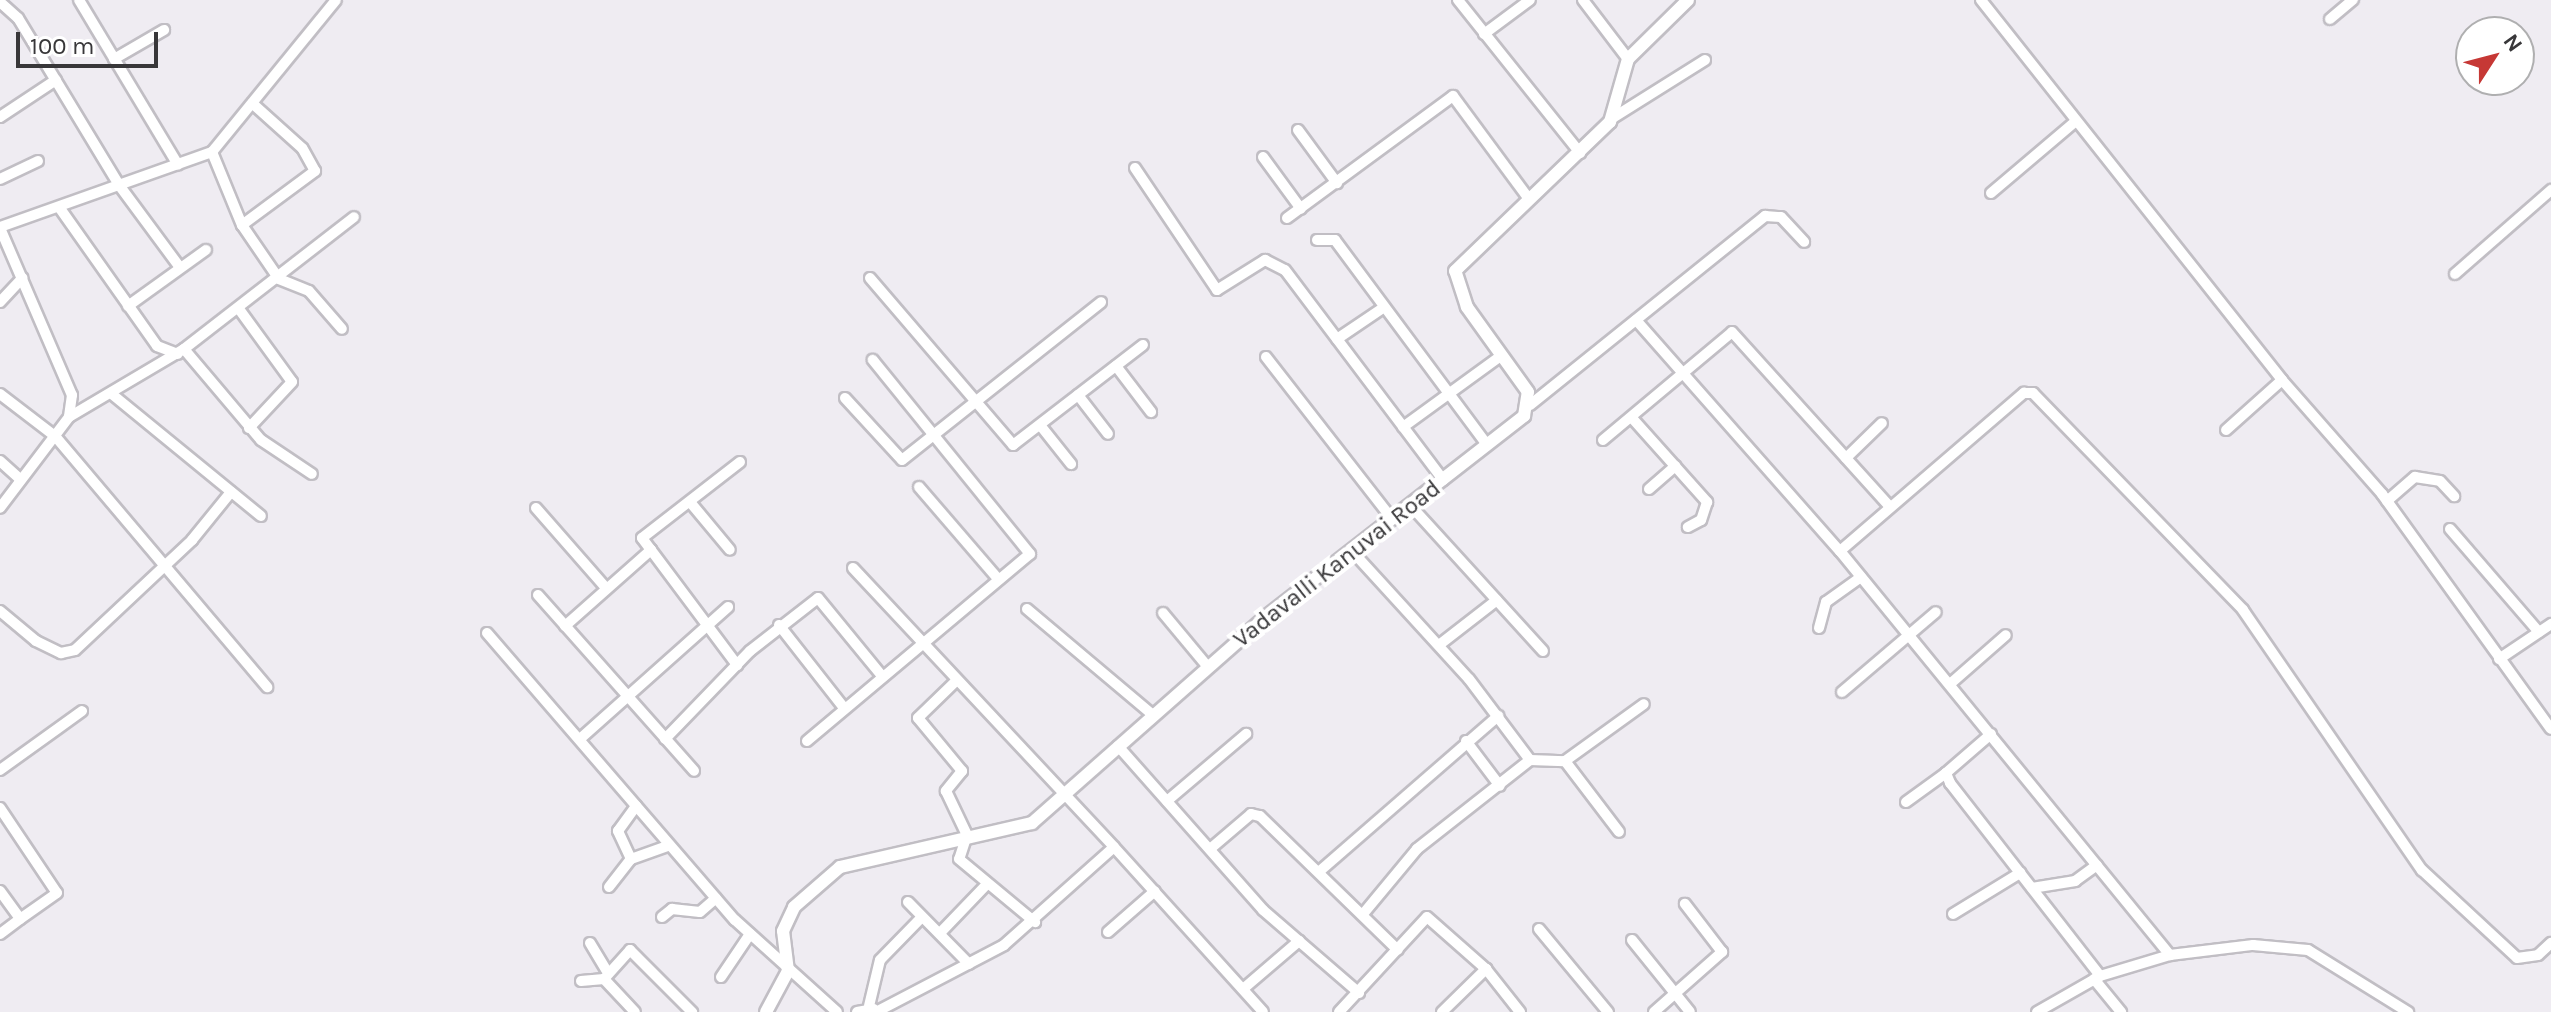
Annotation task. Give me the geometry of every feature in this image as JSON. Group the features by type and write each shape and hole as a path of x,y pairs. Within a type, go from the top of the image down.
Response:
{"street":[{"path":"79,0 178,165"},
{"path":"69,417 72,395 0,228 212,152 336,0"},
{"path":"1458,0 1580,153"},
{"path":"1484,34 1530,0"},
{"path":"1583,0 1628,59"},
{"path":"1611,119 1628,59 1688,0"},
{"path":"1981,0 2282,380 2387,501 2551,729"},
{"path":"2330,19 2353,0"},
{"path":"0,2 56,80 119,185 179,266"},
{"path":"114,59 164,30"},
{"path":"1705,60 1611,119 1580,153 1455,271 1467,307 1502,355 1530,405 1765,216 1781,217 1804,242"},
{"path":"0,117 56,80"},
{"path":"1287,218 1453,96 1529,199"},
{"path":"242,225 315,171 302,148 252,103"},
{"path":"1991,193 2076,121"},
{"path":"1298,130 1337,183"},
{"path":"212,152 242,225 279,279 309,291 342,329"},
{"path":"1263,157 1301,209"},
{"path":"0,179 38,161"},
{"path":"1135,168 1217,290 1265,260 1285,270 1443,480"},
{"path":"2455,274 2551,190"},
{"path":"59,207 157,346 181,351 249,428 312,474"},
{"path":"0,508 69,417 113,395 181,351 279,279 354,217"},
{"path":"1317,240 1335,240 1380,310 1487,445"},
{"path":"128,306 179,266 206,250"},
{"path":"0,302 22,278"},
{"path":"870,278 1013,445 1143,345"},
{"path":"845,398 895,461 935,437 1101,302"},
{"path":"239,309 292,382 249,428"},
{"path":"1337,339 1380,310"},
{"path":"1636,320 1840,551 2170,955"},
{"path":"1603,440 1732,332 1889,506"},
{"path":"1403,427 1502,355"},
{"path":"1266,357 1392,519"},
{"path":"807,741 1030,554 873,360"},
{"path":"1116,366 1151,412"},
{"path":"2226,430 2282,380"},
{"path":"1840,551 1889,506 2033,393 2243,610 2422,870 2517,958 2538,955 2551,943"},
{"path":"0,394 55,436 267,687"},
{"path":"113,395 261,516"},
{"path":"1078,395 1108,434"},
{"name":"Vadavalli Kanuvai Road","path":"788,971 783,931 794,907 840,867 967,835 1032,823 1208,667 1487,445 1530,405"},
{"path":"1632,418 1707,502 1701,520 1688,527"},
{"path":"1846,458 1882,423"},
{"path":"1040,425 1071,464"},
{"path":"0,461 21,480"},
{"path":"737,665 642,538 740,462"},
{"path":"1649,489 1675,466"},
{"path":"2387,501 2415,477 2440,481 2454,496"},
{"path":"919,487 998,579"},
{"path":"0,611 36,641 61,653 75,650 165,566 231,492"},
{"path":"690,502 730,550"},
{"path":"1411,506 1543,651"},
{"path":"536,508 606,588"},
{"path":"2450,529 2539,632"},
{"path":"565,626 651,550"},
{"path":"1352,551 1439,645 1530,760"},
{"path":"853,568 1155,891 1263,1012"},
{"path":"1819,628 1826,602 1861,577"},
{"path":"538,595 694,771"},
{"path":"665,739 779,625 818,598 883,677"},
{"path":"1439,645 1497,600"},
{"path":"581,738 629,698 706,622 728,607"},
{"path":"1027,609 1153,715"},
{"path":"1842,692 1936,612"},
{"path":"1163,613 1208,667"},
{"path":"2499,659 2551,624"},
{"path":"779,625 844,708"},
{"path":"487,633 581,738 716,898 788,971 837,1012"},
{"path":"1950,684 2006,635"},
{"path":"956,681 918,718 962,771 946,791 967,835 959,859 1035,922"},
{"path":"1363,914 1417,849 1530,760 1565,761 1644,704"},
{"path":"0,770 82,711"},
{"path":"1321,870 1498,716"},
{"path":"1167,801 1246,734"},
{"path":"1906,802 1991,734"},
{"path":"1466,741 1500,786"},
{"path":"1118,746 1210,849 1299,941 1359,993"},
{"path":"1565,761 1619,832"},
{"path":"1946,773 2121,1012"},
{"path":"631,859 618,831 636,806"},
{"path":"0,808 57,893 0,934"},
{"path":"1210,849 1251,814 1260,816 1321,870 1398,950"},
{"path":"609,887 631,859 670,845"},
{"path":"857,1012 875,1010 969,964 1035,922 1114,847"},
{"path":"2032,888 2075,881 2097,865"},
{"path":"1953,914 2020,873"},
{"path":"941,932 987,884"},
{"path":"0,891 20,919"},
{"path":"1108,932 1155,891"},
{"path":"662,917 672,909 700,912 716,898"},
{"path":"908,902 921,918 941,932 969,964"},
{"path":"1654,1012 1722,952 1685,904"},
{"path":"1339,1012 1427,917 1486,969 1520,1012"},
{"path":"875,1010 880,960 921,918"},
{"path":"1539,929 1608,1012"},
{"path":"721,977 750,934"},
{"path":"1632,940 1690,1012"},
{"path":"1243,989 1299,941"},
{"path":"590,943 605,974 635,1012"},
{"path":"2037,1012 2097,977 2170,955 2253,945 2308,950 2393,1008 2408,1012"},
{"path":"581,981 605,974 630,950 692,1012"},
{"path":"1444,1011 1486,969"},
{"path":"766,1012 788,971"}]}
